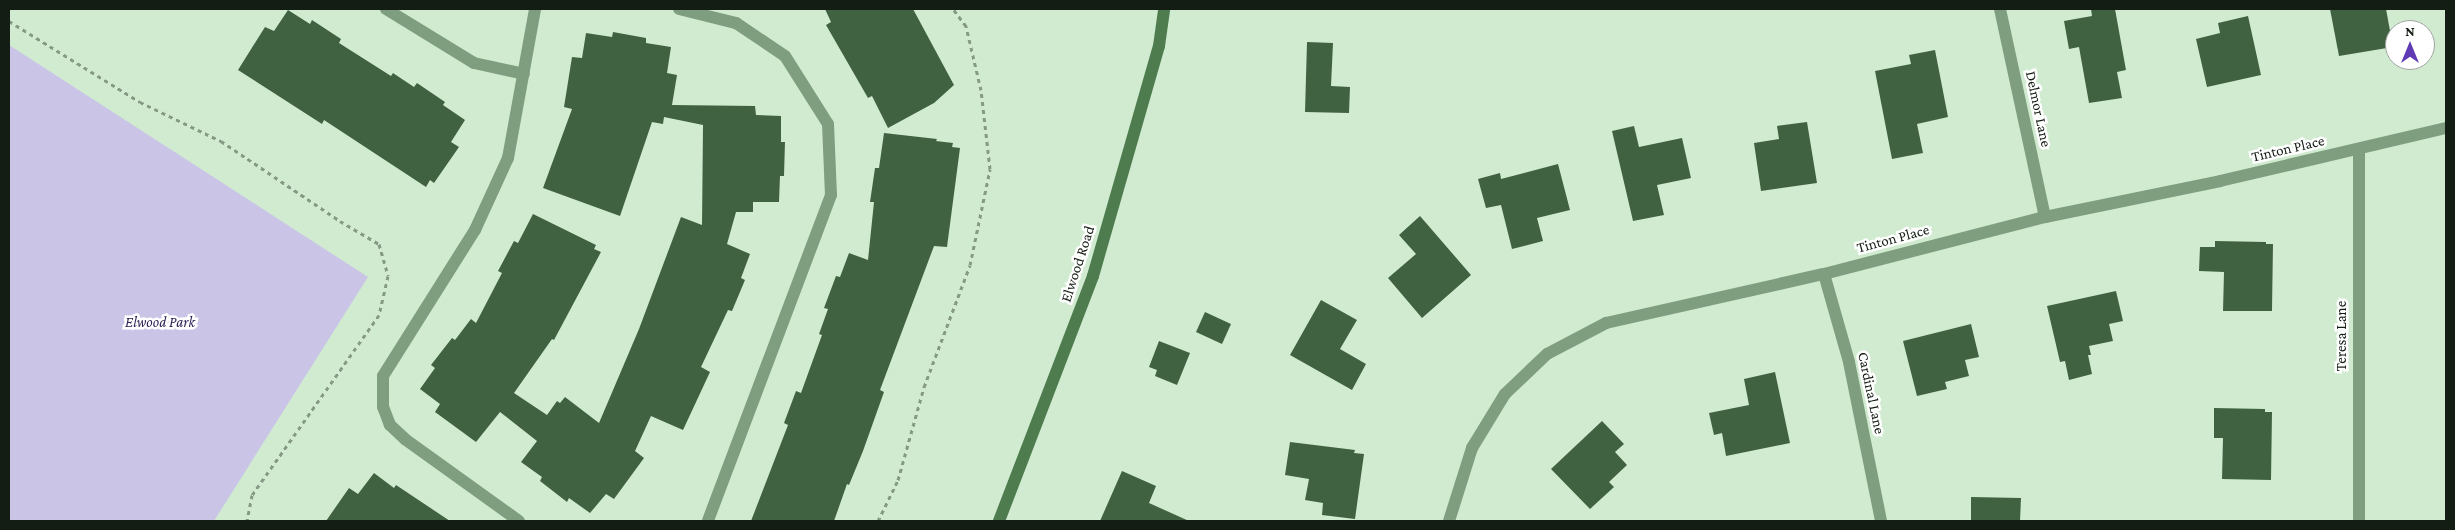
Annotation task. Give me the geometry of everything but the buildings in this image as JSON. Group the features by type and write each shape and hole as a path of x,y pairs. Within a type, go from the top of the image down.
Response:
{"main road":[{"name":"Elwood Road","path":"999,521 1093,276 1159,46 1164,9"}],"street":[{"path":"386,9 474,63 524,74"},
{"path":"518,521 405,439 390,425 383,407 383,376 475,230 508,158 535,9"},
{"path":"679,9 736,23 785,56 828,124 831,195 708,521"},
{"name":"Delmor Lane","path":"2000,9 2045,217"},
{"name":"Tinton Place","path":"1449,521 1472,448 1505,394 1547,354 1606,323 1824,274 2045,217 2358,150 2446,128"},
{"name":"Teresa Lane","path":"2358,150 2359,521"},
{"name":"Cardinal Lane","path":"1824,274 1849,362 1881,521"}],"path":[{"path":"878,521 898,480 924,387 970,265 990,169 981,90 966,26 953,9"},
{"path":"9,21 140,102 221,141 340,221 379,244 388,276 379,315 252,495 247,521"}],"green space":[{"name":"Elwood Park","path":"9,45 368,277 214,521 9,521"}]}
